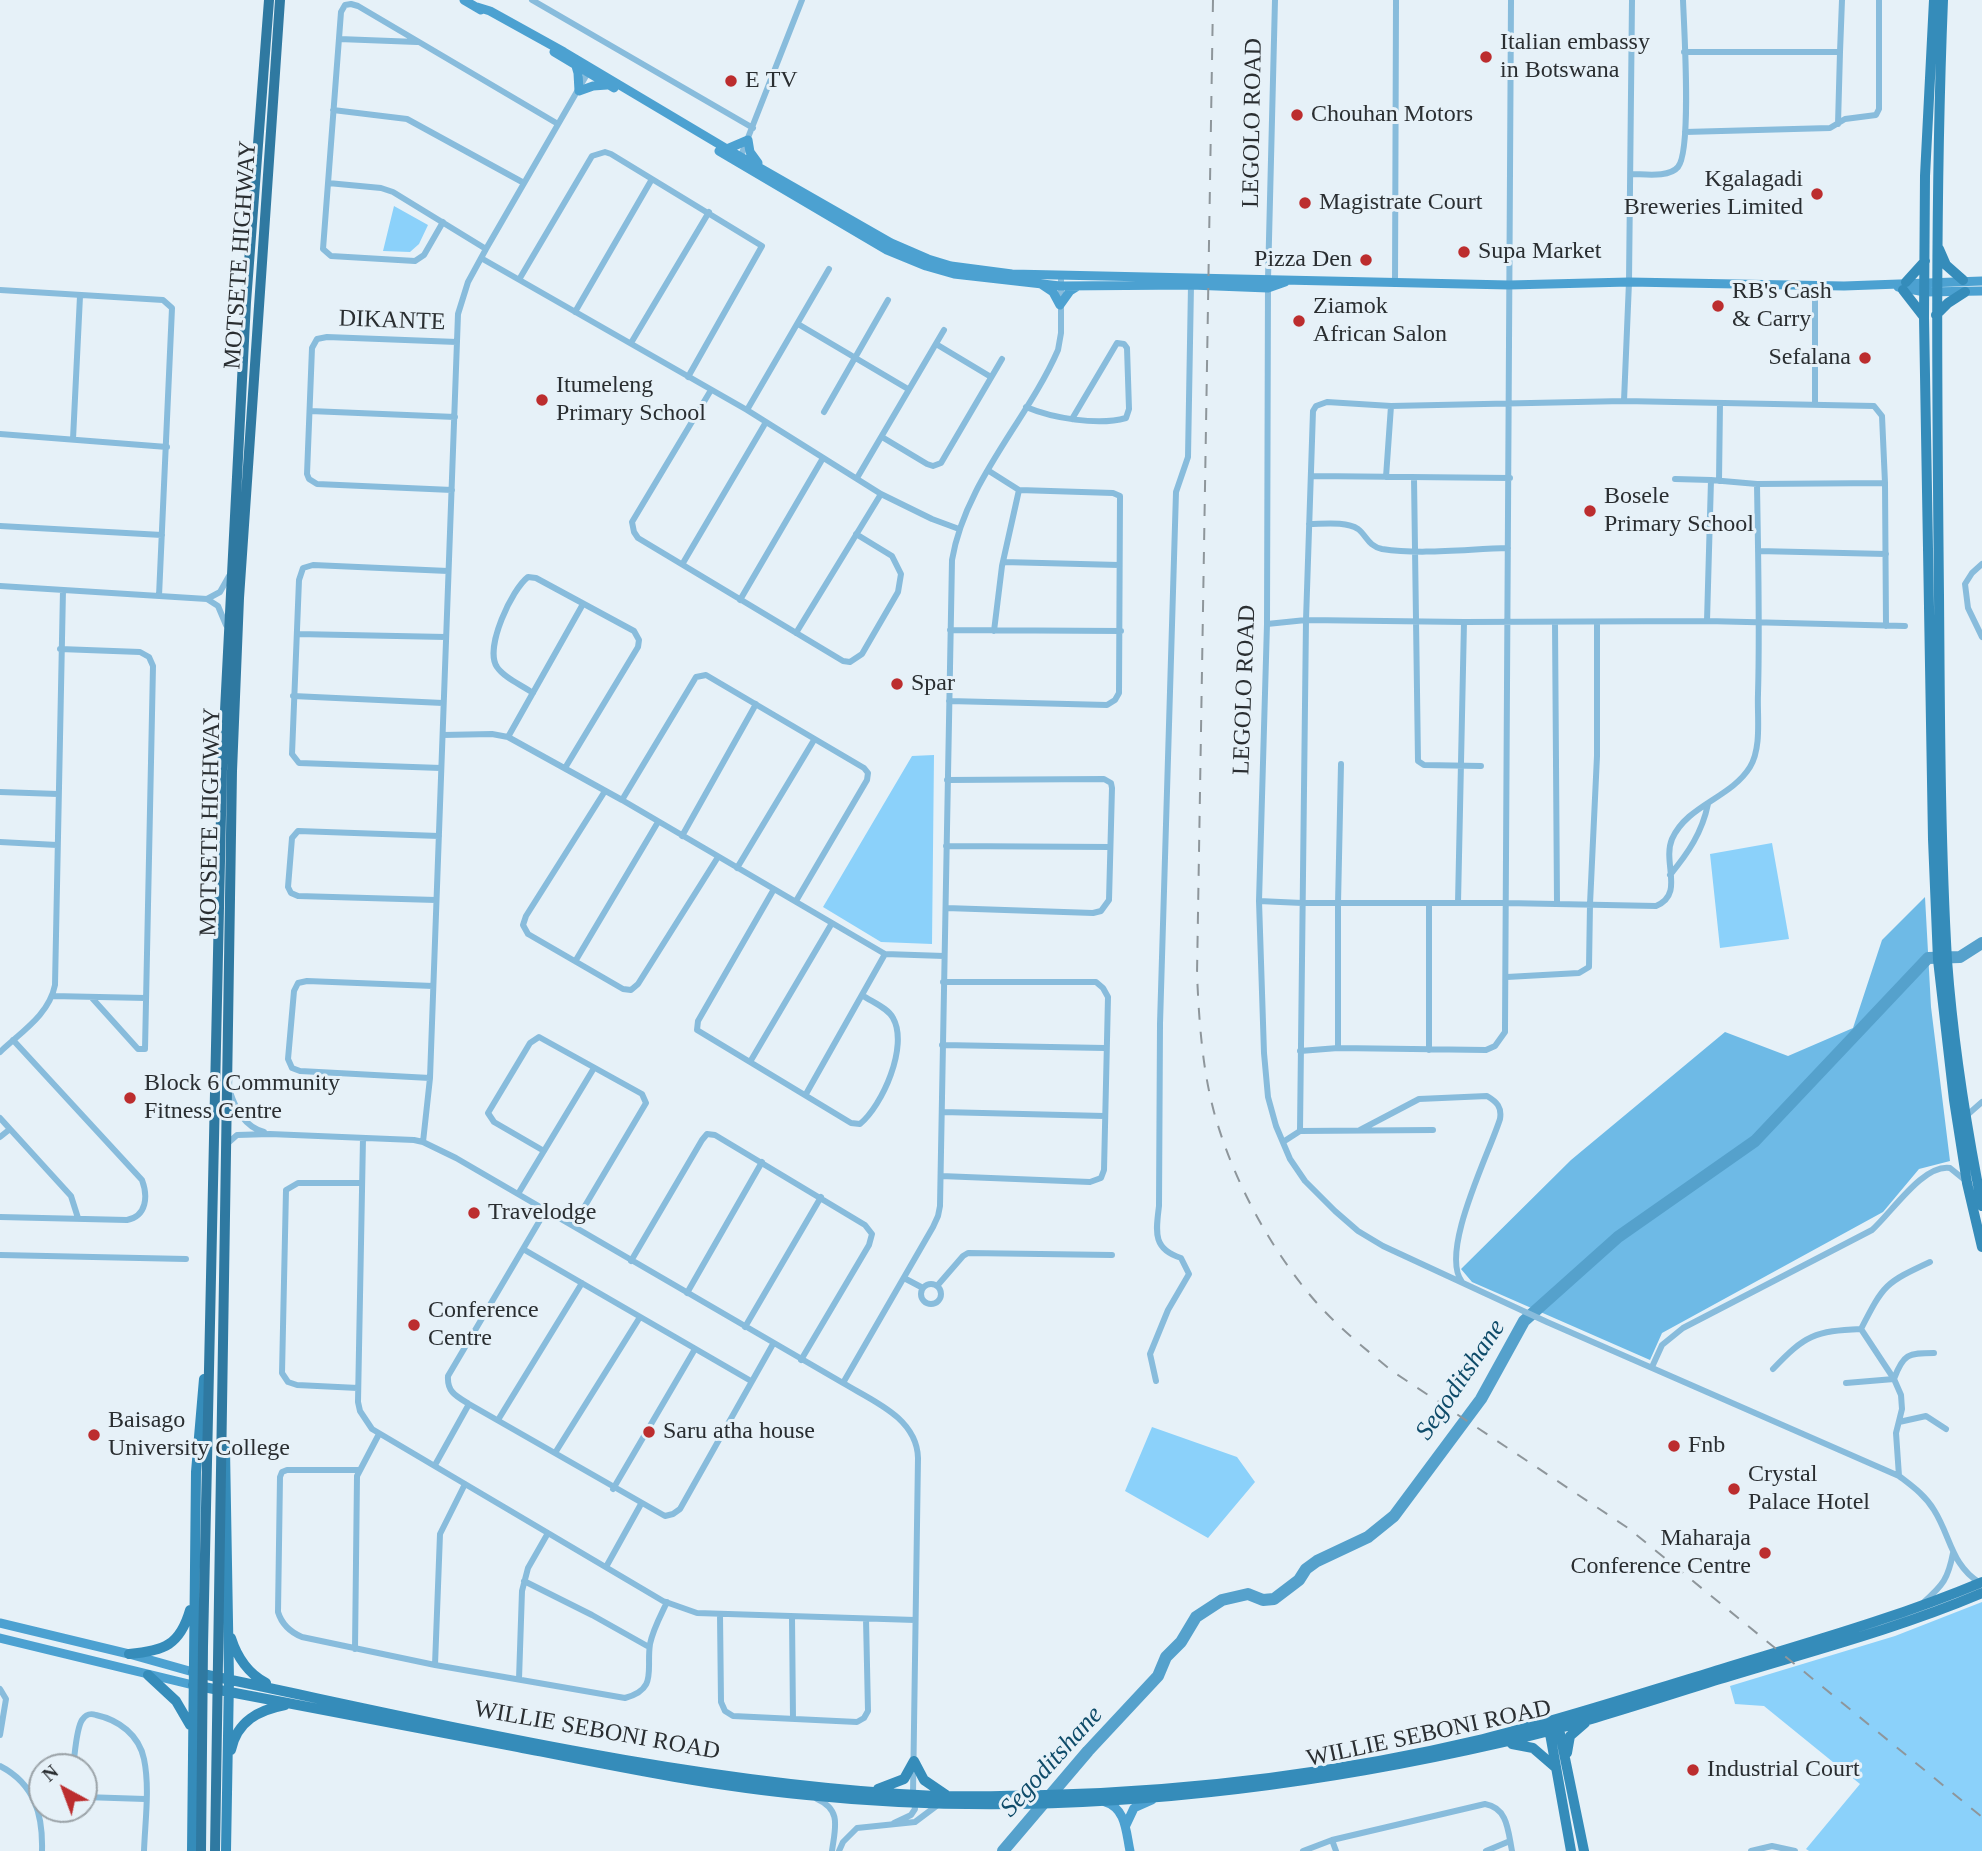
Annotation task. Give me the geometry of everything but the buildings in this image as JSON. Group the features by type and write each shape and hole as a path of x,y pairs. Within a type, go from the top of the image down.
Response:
{"highway":[{"name":"MOTSETE HIGHWAY","path":"201,1851 202,1646 222,769 230,571 246,302 269,0"},
{"name":"MOTSETE HIGHWAY","path":"215,1851 232,785 239,611 280,0"}],"main road":[{"path":"464,0 926,266 954,274 1039,283 1268,283"},
{"path":"1934,0 1925,176 1924,317 1940,905 1954,1100 1967,1183 1982,1247"},
{"path":"1940,905 1942,837 1937,242 1943,0"},
{"path":"477,7 490,11 889,246 951,266 1079,286 1286,282 1509,285 1629,282 1901,286 1982,291"},
{"path":"576,66 579,91 593,86 609,85"},
{"path":"727,149 748,140 753,157 764,170"},
{"path":"1937,242 1946,265 1963,280"},
{"path":"1901,286 1925,261"},
{"path":"1937,287 1963,280 1982,281"},
{"path":"1039,283 1053,292 1060,305 1070,291 1079,286"},
{"path":"1901,286 1924,317"},
{"path":"1937,315 1948,303 1965,292"},
{"path":"1943,961 1982,1206"},
{"path":"192,1851 197,1472 209,1318"},
{"path":"222,1410 226,1459 229,1679 226,1851"},
{"path":"1917,1608 1981,1586"},
{"name":"WILLIE SEBONI ROAD","path":"1081,1798 1259,1780 1591,1719 1921,1617 1981,1586"},
{"path":"130,1654 152,1652 173,1644 186,1624 194,1598"},
{"name":"WILLIE SEBONI ROAD","path":"1081,1798 1105,1802 1260,1788 1340,1776 1500,1743 1917,1608"},
{"path":"0,1623 193,1672"},
{"path":"228,1628 243,1664 257,1678 276,1689"},
{"path":"0,1638 193,1685"},
{"name":"WILLIE SEBONI ROAD","path":"193,1672 552,1746 714,1775 871,1791 939,1804 997,1800"},
{"path":"148,1675 176,1701 192,1732"},
{"name":"WILLIE SEBONI ROAD","path":"193,1685 703,1782 809,1796 948,1796 997,1800"},
{"path":"228,1771 232,1744 244,1722 267,1709 293,1704"},
{"path":"1566,1761 1570,1736 1591,1719"},
{"path":"1553,1725 1566,1761 1584,1851"},
{"path":"1553,1725 1556,1768 1571,1851"},
{"path":"1500,1743 1533,1748 1556,1768"},
{"path":"871,1791 904,1779 914,1761"},
{"path":"914,1761 924,1780 948,1796"},
{"path":"997,1800 1081,1798"},
{"path":"1125,1826 1134,1808 1155,1799"},
{"path":"1105,1802 1118,1809 1130,1851"}],"street":[{"path":"532,0 753,128"},
{"path":"739,160 802,0"},
{"name":"LEGOLO ROAD","path":"1275,0 1268,283 1267,624 1259,901 1268,1097 1283,1142 1305,1181 1358,1231 1383,1246 1547,1322 1899,1476 1929,1503 1964,1572 1981,1586"},
{"path":"1395,284 1396,0"},
{"path":"1300,1051 1339,1048 1486,1051 1495,1046 1505,1032 1511,0"},
{"path":"1624,401 1629,282 1632,0"},
{"path":"1631,174 1668,173 1676,169 1682,160 1685,132 1683,0"},
{"path":"1838,124 1842,0"},
{"path":"1685,132 1830,128 1845,119 1872,116 1879,109 1879,0"},
{"path":"443,222 424,255 415,261 331,256 325,252 323,245 333,110 341,12 345,5 351,4 421,42 558,124"},
{"path":"339,39 421,42"},
{"path":"1684,52 1840,52"},
{"path":"423,1142 430,1078 458,314 463,295 481,258 589,71"},
{"path":"333,110 407,119 524,183"},
{"path":"520,278 592,156 605,152 611,154 760,243 762,249 688,377"},
{"path":"575,312 652,179"},
{"path":"328,183 387,189 486,249"},
{"path":"631,343 709,212"},
{"path":"481,258 747,410 881,494 959,529"},
{"path":"747,410 829,269"},
{"path":"844,1383 939,1216 952,560 959,529 1058,349 1061,333 1060,281"},
{"path":"1156,1381 1150,1354 1168,1310 1189,1274 1181,1258 1168,1254 1159,1243 1157,1234 1160,1024 1176,492 1188,457 1191,285"},
{"path":"1815,286 1815,403"},
{"path":"0,290 163,300 172,309 159,596"},
{"path":"73,439 80,296"},
{"path":"824,412 888,300"},
{"path":"798,324 908,389"},
{"path":"857,478 944,330"},
{"name":"DIKANTE","path":"310,411 312,348 317,339 457,342"},
{"path":"1026,407 1048,416 1073,419 1126,418 1129,410 1124,344 1117,343 1073,419"},
{"path":"936,344 991,377"},
{"path":"882,437 928,464 938,465 1002,359"},
{"path":"711,390 632,522 638,538 843,661 850,662 862,654 898,593 901,574 892,556 856,534"},
{"path":"1300,1131 1306,620 1313,411 1316,406 1327,402 1391,406 1624,401 1868,404 1878,409 1882,416 1886,626"},
{"path":"1719,481 1720,403"},
{"path":"1387,477 1391,406"},
{"path":"452,490 313,482 307,474 310,411 455,417"},
{"path":"683,563 766,422"},
{"path":"0,433 167,447"},
{"path":"740,600 823,458"},
{"path":"949,701 1107,705 1115,700 1119,693 1121,498 1118,494 1019,490 989,471"},
{"path":"1311,476 1510,478"},
{"path":"1414,478 1418,761 1424,765 1481,766"},
{"path":"1675,479 1757,484 1885,483"},
{"path":"1707,621 1711,480"},
{"path":"1259,901 1338,904 1656,905 1669,898 1669,847 1673,836 1692,814 1741,779 1756,753 1760,623 1757,484"},
{"path":"994,631 1003,562 1019,490"},
{"path":"796,633 881,494"},
{"path":"1309,524 1351,526 1360,530 1372,545 1381,549 1416,551 1508,548"},
{"path":"0,526 162,535"},
{"path":"1758,551 1886,554"},
{"path":"1003,562 1119,565"},
{"path":"1982,564 1965,584 1968,608 1982,637"},
{"path":"441,768 299,763 292,754 293,696 300,573 307,566 448,571"},
{"path":"207,599 220,592 230,571"},
{"path":"533,693 501,672 493,657 497,629 528,577 536,578 634,631 639,643 565,768"},
{"path":"0,586 207,599 218,606 228,630"},
{"path":"0,1052 40,1015 52,996 55,985 63,590"},
{"path":"508,737 583,604"},
{"path":"1267,624 1306,620 1707,621 1905,626"},
{"path":"1458,903 1464,622"},
{"path":"1555,622 1557,903"},
{"path":"1507,977 1579,973 1589,967 1597,756 1597,622"},
{"path":"950,630 1121,631"},
{"path":"297,634 446,636"},
{"path":"60,649 140,652 152,661 146,1046 142,1050 138,1049 92,998"},
{"path":"622,800 696,677 706,675 756,704 864,768 868,777 796,901"},
{"path":"293,696 443,703"},
{"path":"682,836 756,704"},
{"path":"443,735 492,734 508,737 622,800 885,954 944,956"},
{"path":"737,868 814,740"},
{"path":"1339,1048 1341,764"},
{"path":"946,908 1093,913 1101,911 1109,900 1112,788 1111,783 1104,779 947,780"},
{"path":"605,791 523,921 528,934 623,989 635,988 718,857"},
{"path":"0,792 58,794"},
{"path":"1670,875 1700,832 1708,804"},
{"path":"576,960 658,822"},
{"path":"436,900 298,896 291,893 288,887 292,838 298,831 439,836"},
{"path":"0,842 57,845"},
{"path":"946,846 1110,847"},
{"path":"774,889 696,1026 702,1034 852,1123 860,1124 872,1112 895,1066 898,1048 894,1018 862,995"},
{"path":"1429,903 1429,1050"},
{"path":"750,1062 832,923"},
{"path":"806,1094 885,954"},
{"path":"430,1078 300,1071 292,1068 288,1059 294,991 298,984 307,981 433,986"},
{"path":"941,1176 1090,1182 1101,1178 1104,1170 1108,998 1096,982 943,982"},
{"path":"52,996 146,998"},
{"path":"544,1151 492,1119 489,1110 530,1043 536,1038 542,1038 642,1094 646,1103 573,1226"},
{"path":"0,1217 134,1219 144,1207 145,1186 142,1180 13,1040"},
{"path":"942,1045 1105,1048"},
{"path":"518,1194 594,1068"},
{"path":"228,1087 234,1104 244,1119 259,1131 270,1134"},
{"path":"1360,1130 1419,1098 1487,1096 1499,1106 1502,1111 1500,1119 1456,1245 1457,1275 1464,1283"},
{"path":"1966,1116 1982,1102"},
{"path":"942,1112 1104,1116"},
{"path":"0,1118 71,1196 78,1218"},
{"path":"0,1138 10,1129"},
{"path":"1283,1142 1300,1131 1433,1130"},
{"path":"226,1148 229,1141 237,1135 270,1134 423,1142 844,1383 891,1411 901,1420 916,1441 918,1458 914,1798 911,1815 894,1823 857,1828 838,1851"},
{"path":"631,1261 707,1134 715,1135 762,1162 865,1225 872,1234 869,1245 801,1360"},
{"path":"363,1138 358,1388 360,1411 372,1429 667,1602 697,1613 915,1619"},
{"path":"687,1293 762,1162"},
{"path":"1652,1367 1662,1345 1683,1328 1872,1230 1928,1172 1938,1168 1950,1168 1967,1183"},
{"path":"358,1388 292,1384 282,1373 282,1359 286,1190 298,1183 362,1183"},
{"path":"745,1327 821,1197"},
{"path":"546,1210 448,1376 447,1386 454,1395 469,1404 613,1489 665,1516 680,1509 773,1344"},
{"path":"523,1249 751,1381"},
{"path":"937,1286 968,1253 1112,1255"},
{"path":"0,1255 186,1259"},
{"path":"1861,1329 1877,1297 1887,1284 1930,1262"},
{"path":"904,1278 923,1289"},
{"path":"498,1420 582,1283"},
{"path":"928,1284 937,1286 941,1295 938,1301 932,1304 923,1301 923,1289 928,1284"},
{"path":"555,1453 640,1317"},
{"path":"1773,1369 1793,1348 1812,1335 1828,1330 1861,1329"},
{"path":"1861,1329 1894,1379 1902,1402 1896,1433 1899,1476"},
{"path":"613,1489 695,1349"},
{"path":"1894,1379 1900,1363 1905,1358 1914,1353 1934,1353"},
{"path":"1846,1383 1894,1379"},
{"path":"435,1465 469,1404"},
{"path":"1899,1422 1926,1416 1946,1429"},
{"path":"355,1649 359,1470 379,1434"},
{"path":"359,1470 287,1470 279,1477 280,1619 291,1633 435,1665 625,1698 635,1695 646,1686 650,1675 649,1647 667,1602"},
{"path":"435,1665 440,1534 465,1484"},
{"path":"606,1567 641,1504"},
{"path":"519,1679 524,1581 528,1568 548,1533"},
{"path":"1917,1608 1944,1583 1949,1575 1953,1552"},
{"path":"524,1581 649,1647"},
{"path":"720,1615 721,1702 724,1710 733,1716 858,1722 868,1711 866,1619"},
{"path":"792,1617 793,1719"},
{"path":"0,1689 6,1699 0,1735"},
{"path":"75,1753 83,1718 90,1714 113,1719 122,1725 144,1757 144,1851"},
{"path":"0,1766 15,1776 28,1790"},
{"path":"809,1796 825,1802 834,1811 832,1851"},
{"path":"98,1797 145,1799"},
{"path":"894,1823 903,1825 915,1822 939,1804"},
{"path":"1303,1851 1332,1840 1485,1804 1499,1808 1504,1815 1512,1851"},
{"path":"42,1823 42,1851"},
{"path":"1332,1840 1336,1851"},
{"path":"1486,1851 1510,1841"},
{"path":"1751,1851 1772,1846 1795,1851"}],"shaded area":[{"path":"394,206 428,225 419,244 410,252 383,251"},
{"path":"934,755 932,944 881,942 823,907 912,756"},
{"path":"1772,843 1789,939 1720,948 1710,854"},
{"path":"1925,897 1931,1007 1950,1161 1919,1169 1883,1212 1662,1333 1650,1360 1472,1282 1461,1269 1571,1160 1725,1032 1788,1056 1853,1028 1882,940"},
{"path":"1152,1427 1237,1457 1255,1482 1208,1538 1125,1491"},
{"path":"1982,1602 1982,1851 1806,1849 1860,1784 1764,1706 1735,1704 1730,1686 1895,1636"}],"waterway":[{"name":"Segoditshane","path":"1003,1851 1088,1751 1158,1676 1166,1657 1181,1642 1196,1617 1222,1600 1248,1594 1263,1600 1274,1599 1299,1580 1306,1569 1317,1561 1368,1537 1394,1516 1481,1399 1524,1321 1618,1237 1755,1141 1928,958 1960,957 1982,943"}],"railway":[{"path":"1213,0 1197,974 1204,1061 1214,1112 1241,1185 1265,1231 1294,1275 1349,1335 1392,1371 1628,1528 1982,1817"}],"place":[{"name":"Italian embassy in Botswana","path":"1486,57"},
{"name":"E TV","path":"731,81"},
{"name":"Chouhan Motors","path":"1297,115"},
{"name":"Kgalagadi Breweries Limited","path":"1817,194"},
{"name":"Magistrate Court","path":"1305,203"},
{"name":"Supa Market","path":"1464,252"},
{"name":"Pizza Den","path":"1366,260"},
{"name":"RB's Cash & Carry","path":"1718,306"},
{"name":"Ziamok African Salon","path":"1299,321"},
{"name":"Sefalana","path":"1865,358"},
{"name":"Itumeleng Primary School","path":"542,400"},
{"name":"Bosele Primary School","path":"1590,511"},
{"name":"Spar","path":"897,684"},
{"name":"Block 6 Community Fitness Centre","path":"130,1098"},
{"name":"Travelodge","path":"474,1213"},
{"name":"Conference Centre","path":"414,1325"},
{"name":"Saru atha house","path":"649,1432"},
{"name":"Baisago University College","path":"94,1435"},
{"name":"Fnb","path":"1674,1446"},
{"name":"Crystal Palace Hotel","path":"1734,1489"},
{"name":"Maharaja Conference Centre","path":"1765,1553"},
{"name":"Industrial Court","path":"1693,1770"}]}
